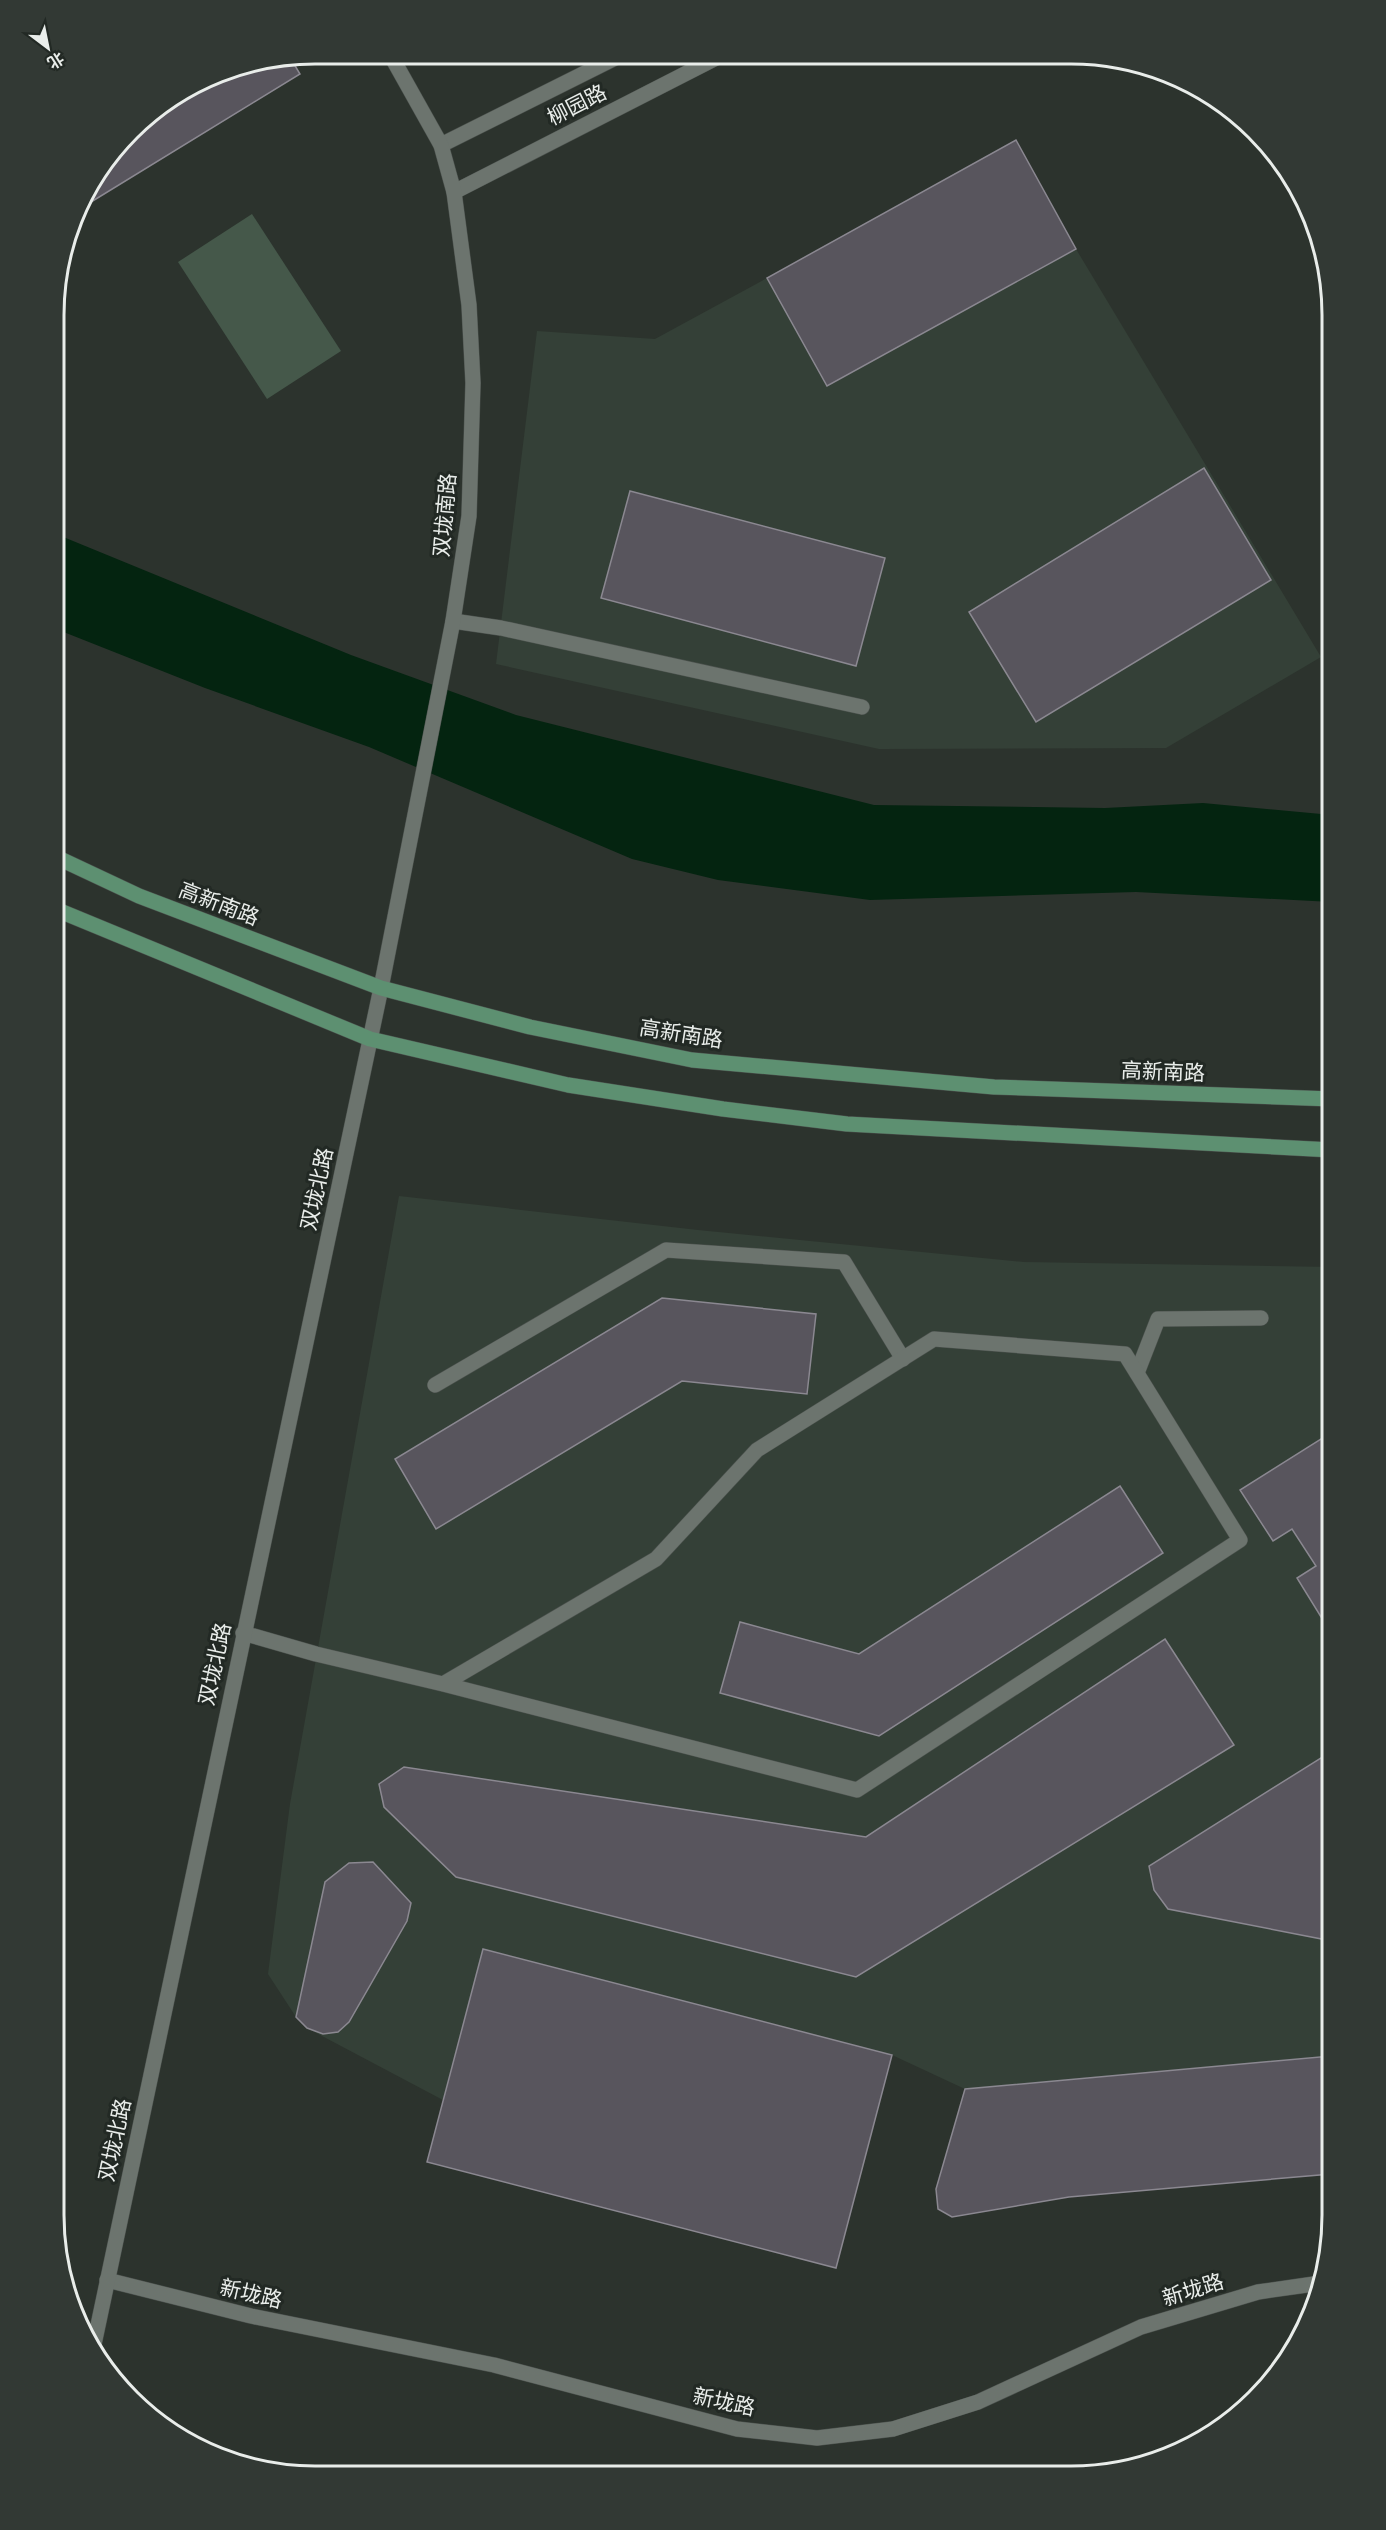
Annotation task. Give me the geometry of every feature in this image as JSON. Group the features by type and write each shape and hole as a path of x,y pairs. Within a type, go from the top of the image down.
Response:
{"main road":[{"name":"高新南路","path":"64,861 139,897 381,988 530,1027 692,1060 994,1087 1322,1099"},
{"path":"64,912 370,1039 568,1085 723,1109 813,1120 1322,1149"}],"street":[{"name":"双垅南路","path":"381,988 453,621 469,516 472,383 468,304 454,192 441,145 396,64"},
{"name":"柳园路","path":"441,145 603,64"},
{"name":"柳园路","path":"454,192 706,64"},
{"path":"453,621 501,628 862,707"},
{"name":"双垅北路","path":"96,2336 381,988"},
{"path":"435,1384 666,1250 844,1262 903,1359"},
{"path":"1137,1373 1158,1319 1261,1318"},
{"path":"243,1633 316,1654 443,1684 857,1790 1240,1540 1125,1354 934,1339 757,1450 656,1559 443,1684"},
{"name":"新垅路","path":"107,2280 251,2316 494,2365 737,2429 817,2438 893,2428 978,2402 1141,2327 1258,2292 1311,2284"}],"shaded area":[{"path":"252,214 341,351 267,399 178,262"},
{"path":"1076,249 1321,657 1166,748 879,749 496,664 537,331 655,339 767,278 828,386"},
{"path":"64,537 351,655 516,715 874,805 1105,808 1203,803 1322,814 1322,901 1136,892 870,900 718,880 632,859 369,747 205,688 64,632"},
{"path":"399,1196 698,1230 1024,1262 1322,1267 1322,2057 965,2089 892,2055 483,1949 443,2100 307,2028 296,2017 268,1974 290,1804"}],"building":[{"path":"295,66 300,74 92,202 116,163 138,138 163,116 190,98 235,78 267,69"},
{"path":"1016,140 1076,249 827,386 767,278"},
{"path":"1204,468 1271,580 1036,722 969,612"},
{"path":"630,491 885,558 856,666 601,598"},
{"path":"662,1298 816,1314 807,1394 682,1381 436,1529 395,1459"},
{"path":"1322,1438 1322,1619 1297,1578 1316,1566 1292,1529 1273,1541 1240,1490"},
{"path":"1120,1486 1163,1553 879,1736 720,1693 740,1622 859,1654"},
{"path":"1165,1639 1234,1745 856,1977 456,1877 384,1807 379,1784 404,1767 866,1837"},
{"path":"1322,1757 1322,1939 1168,1909 1154,1890 1149,1866"},
{"path":"373,1862 411,1903 407,1921 349,2022 338,2032 323,2034 307,2028 296,2017 325,1882 349,1863"},
{"path":"483,1949 892,2055 836,2268 427,2162"},
{"path":"1322,2057 1322,2175 1069,2197 952,2217 938,2209 936,2189 965,2089"}]}
